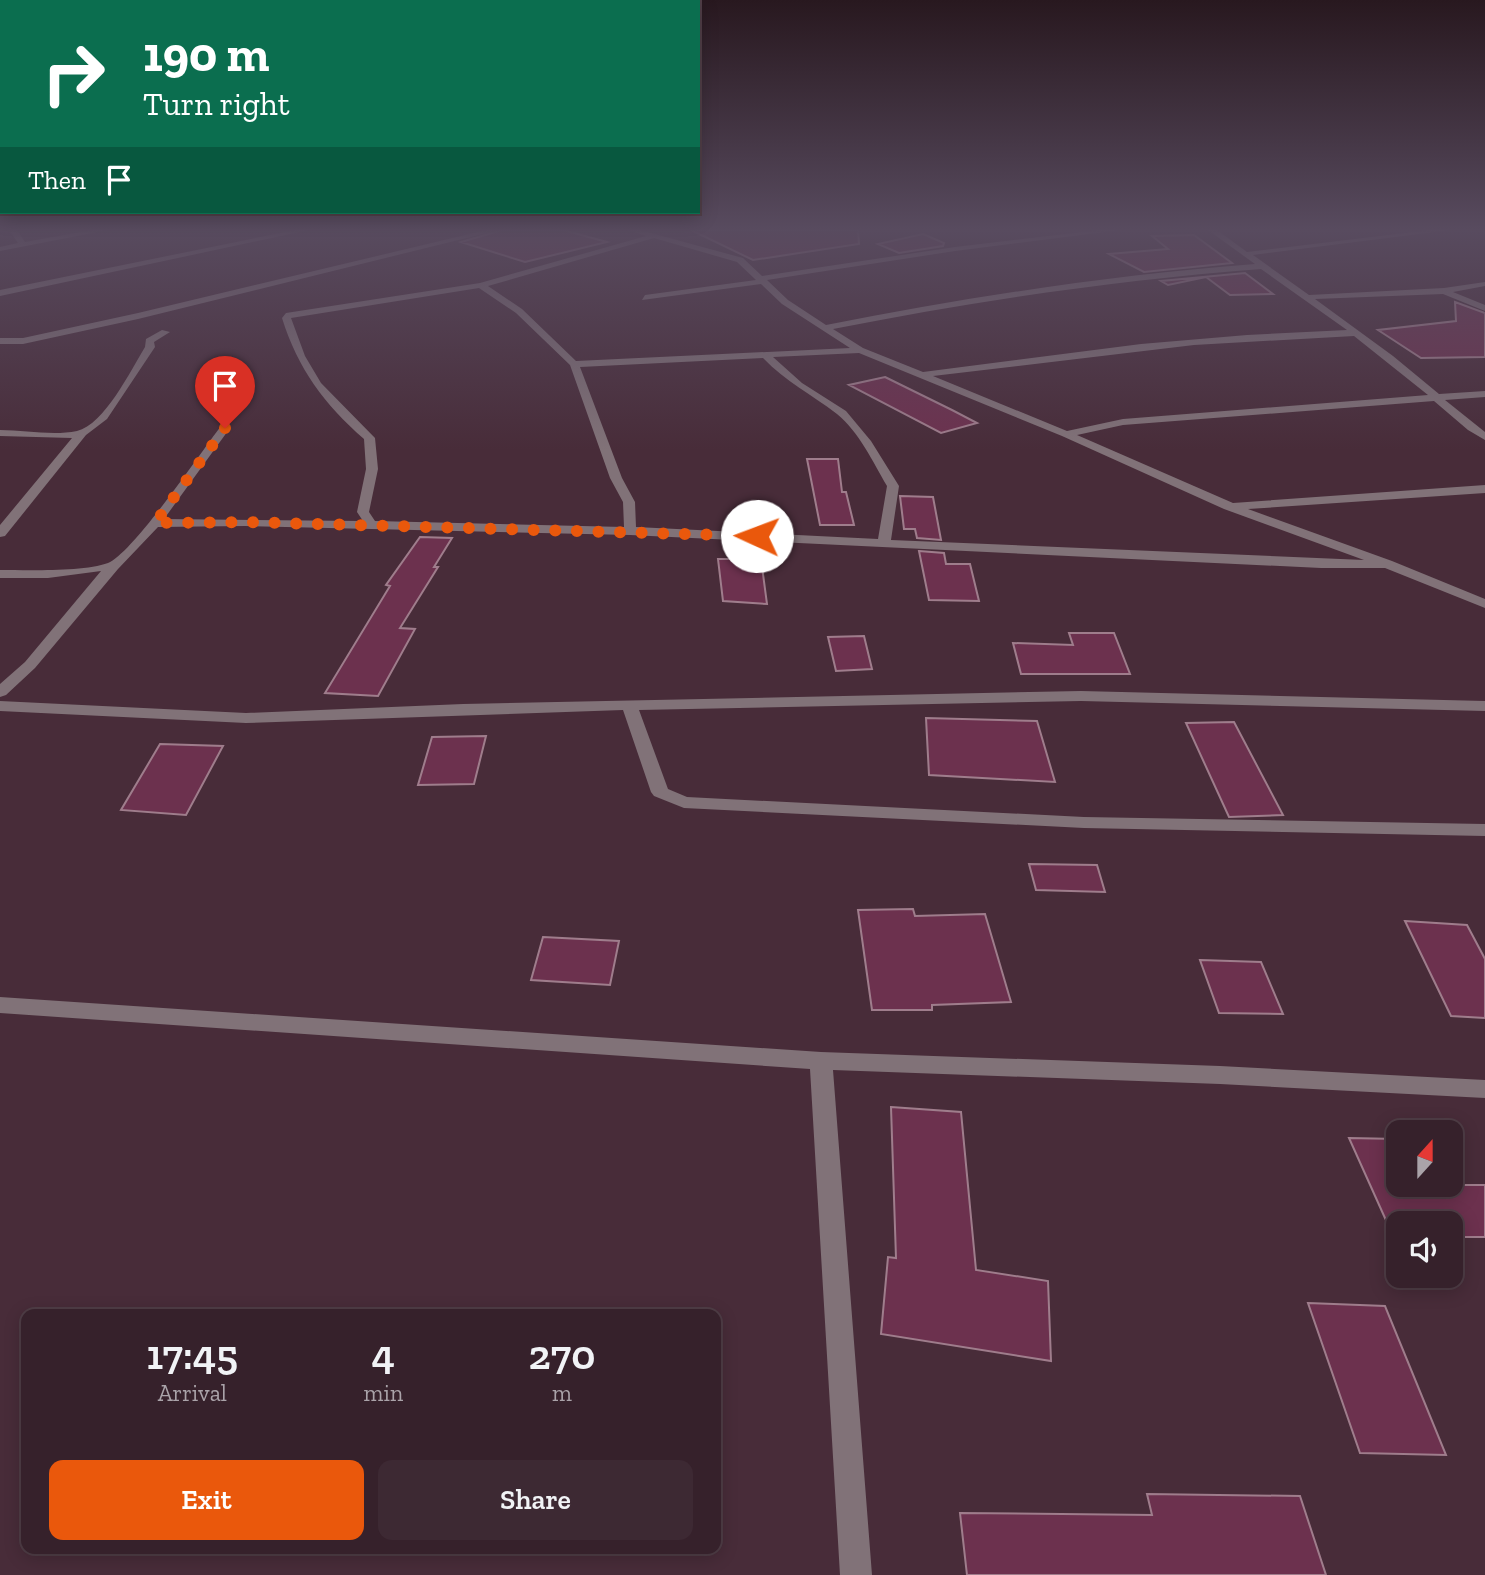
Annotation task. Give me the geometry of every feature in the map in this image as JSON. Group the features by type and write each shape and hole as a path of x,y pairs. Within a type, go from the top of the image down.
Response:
{"street":[{"path":"0,341 23,341 190,304"},
{"path":"358,304 302,312 286,318 298,358 333,407 369,438 372,469 363,512 373,527"},
{"path":"508,304 575,364 616,478 629,502 630,531"},
{"path":"787,304 860,350 1066,434 1228,506 1387,564 1485,604"},
{"path":"823,328 952,304"},
{"path":"1318,304 1393,360 1434,398 1485,437"},
{"path":"0,433 82,433 92,430 114,403 150,347 150,339 165,332"},
{"path":"923,374 1191,340 1272,334 1355,333"},
{"path":"575,364 767,357 860,350"},
{"path":"767,357 798,385 842,413 867,443 893,486 884,541"},
{"path":"1066,434 1123,422 1485,394"},
{"path":"0,692 30,665 113,566 155,523 225,428"},
{"path":"0,533 82,433"},
{"path":"1228,506 1485,488"},
{"path":"339,525 363,512"},
{"path":"155,523 245,522 630,531 884,541 1321,564 1387,564"},
{"path":"1313,539 1319,548 1321,564"},
{"path":"0,574 48,573 113,566"},
{"path":"0,706 246,718 1081,696 1485,706"},
{"path":"629,706 660,792 684,802 888,816 1262,828 1485,830"},
{"path":"0,1005 821,1061 1220,1075 1485,1089"},
{"path":"821,1061 856,1575"}],"building":[{"path":"1455,304 1485,313 1485,357 1421,358 1378,330 1456,321"},
{"path":"885,377 977,423 941,433 849,385"},
{"path":"807,459 838,459 842,492 846,492 854,525 820,525"},
{"path":"900,496 933,497 941,540 917,538 915,529 904,529"},
{"path":"420,537 452,538 434,567 438,567 400,628 415,629 378,696 325,693 390,586 386,585"},
{"path":"919,551 944,553 946,564 970,564 979,601 929,600"},
{"path":"718,559 761,559 767,604 723,601"},
{"path":"1069,633 1114,633 1130,674 1021,674 1013,643 1073,645"},
{"path":"864,636 872,669 836,671 828,637"},
{"path":"926,718 1037,721 1055,782 929,775"},
{"path":"1234,722 1283,815 1229,817 1186,723"},
{"path":"486,736 474,784 418,785 432,737"},
{"path":"160,744 223,746 186,815 121,810"},
{"path":"1029,864 1097,865 1105,892 1036,890"},
{"path":"913,909 915,916 985,914 1011,1002 932,1005 932,1010 872,1010 858,910"},
{"path":"1405,921 1467,925 1485,959 1485,1018 1451,1016"},
{"path":"543,937 619,941 610,985 531,980"},
{"path":"1200,960 1261,962 1283,1014 1219,1013"},
{"path":"891,1107 961,1112 976,1270 1048,1281 1051,1361 881,1334 888,1257 896,1258"},
{"path":"1349,1138 1386,1139 1386,1197 1463,1197 1463,1185 1485,1185 1485,1237 1463,1237 1463,1211 1386,1211 1386,1220"},
{"path":"1308,1303 1385,1306 1446,1455 1360,1453"},
{"path":"1147,1494 1300,1496 1326,1575 967,1575 960,1513 1152,1515"}],"route":[{"path":"225,428 155,523 245,522 757,536"}]}
